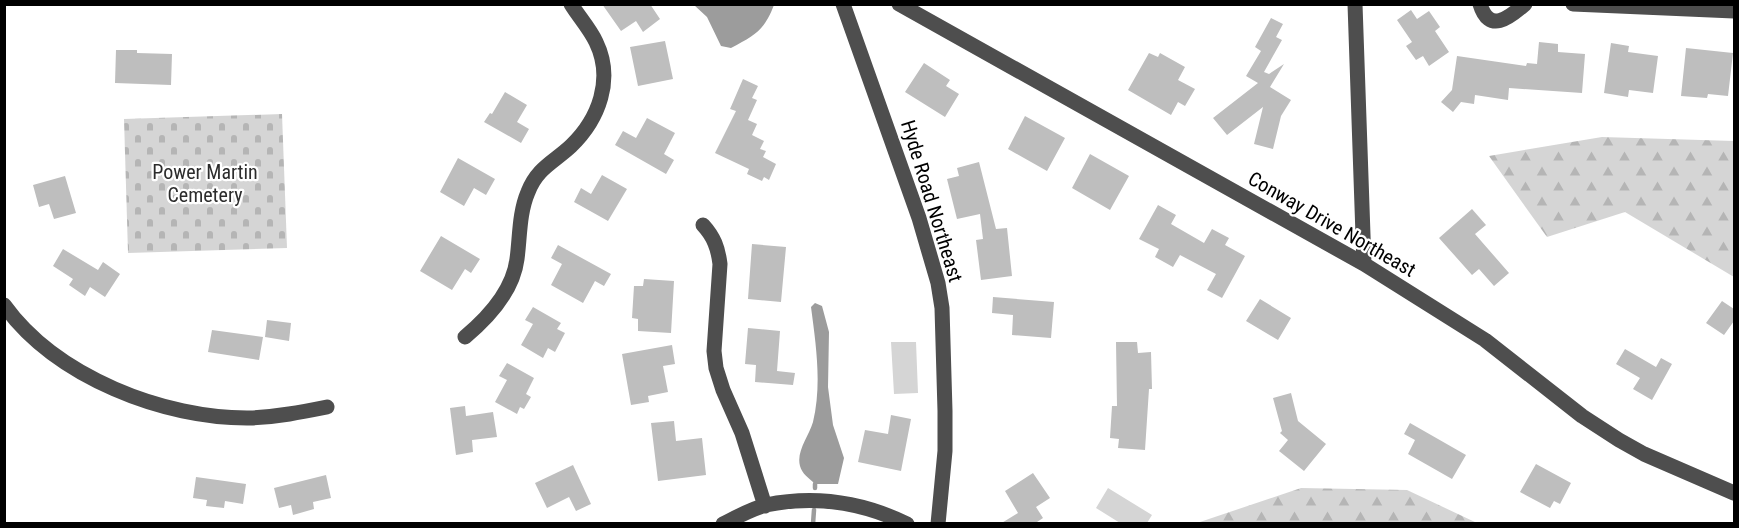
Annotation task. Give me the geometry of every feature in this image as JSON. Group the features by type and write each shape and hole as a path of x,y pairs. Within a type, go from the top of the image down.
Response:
{"street":[{"path":"465,337 482,323 510,284 517,261 522,210 530,186 546,165 570,146 586,128 594,117 603,94 603,68 596,42 571,4"},
{"name":"Hyde Road Northeast","path":"843,4 919,218 938,283 942,308 945,451 938,524"},
{"name":"Conway Drive Northeast","path":"899,4 1364,264 1485,340 1582,416 1619,440 1644,454 1734,493"},
{"path":"1355,4 1364,264"},
{"path":"1480,4 1483,14 1490,20 1498,21 1508,18 1525,4"},
{"path":"1573,4 1734,11"},
{"path":"703,225 713,236 720,264 714,351 716,368 742,433 765,506"},
{"path":"4,305 21,327 72,367 129,395 193,412 249,418 285,416 327,407"},
{"path":"723,524 765,506 811,501 854,504 907,524"}],"green space":[{"name":"Power Martin Cemetery","path":"282,114 287,248 128,253 124,119"},
{"path":"1602,137 1734,141 1734,277 1625,212 1547,237 1489,156"},
{"path":"891,342 916,342 918,393 894,394"},
{"path":"1108,488 1152,515 1147,523 1120,523 1096,508"},
{"path":"1301,488 1407,490 1477,523 1197,523"}],"shaded area":[{"path":"694,5 774,5 758,31 731,48 721,46 707,17"},
{"path":"815,303 822,306 829,332 828,387 833,425 844,458 838,484 815,484 802,471 799,460 816,408 817,365 811,307"}],"building":[{"path":"602,4 650,4 660,19 643,32 636,21 621,31"},
{"path":"1411,10 1417,19 1429,11 1440,27 1435,31 1449,52 1429,66 1423,56 1416,60 1406,46 1412,42 1397,20"},
{"path":"1271,18 1283,24 1276,37 1282,40 1264,72 1269,74 1284,64 1270,87 1291,100 1281,116 1273,149 1254,144 1263,107 1227,135 1213,118 1258,83 1246,76 1261,51 1255,47"},
{"path":"665,41 673,79 638,86 630,47"},
{"path":"1539,42 1558,44 1558,52 1585,54 1582,93 1509,88 1508,100 1475,95 1474,104 1461,102 1453,112 1441,102 1452,90 1457,56 1526,66 1527,63 1537,64"},
{"path":"1611,43 1629,46 1628,52 1658,56 1653,93 1629,90 1628,97 1604,93"},
{"path":"1686,48 1733,53 1728,96 1708,94 1707,98 1681,96"},
{"path":"116,50 172,54 171,85 115,83"},
{"path":"1149,53 1158,57 1160,53 1185,67 1178,80 1195,89 1185,106 1178,102 1171,115 1128,90"},
{"path":"924,63 950,80 946,86 959,94 945,117 905,92"},
{"path":"743,79 758,86 752,98 757,100 748,120 757,124 752,135 764,141 760,149 766,151 763,157 776,164 769,180 764,177 762,181 747,174 749,169 715,153 736,111 730,109"},
{"path":"505,92 527,105 517,122 529,129 521,143 484,122 490,113 492,114"},
{"path":"1025,116 1065,138 1047,171 1008,149"},
{"path":"647,118 675,133 664,154 674,160 666,174 615,145 623,131 636,138"},
{"path":"1090,154 1129,176 1110,210 1072,188"},
{"path":"458,158 495,179 486,195 474,188 464,206 440,192"},
{"path":"979,162 996,229 1007,228 1012,276 981,280 976,240 983,239 980,214 957,219 947,179 959,176 957,168"},
{"path":"602,175 627,189 608,221 574,202 581,188 591,194"},
{"path":"65,176 76,213 54,219 49,204 39,207 33,185"},
{"path":"1158,205 1176,215 1171,224 1204,243 1212,229 1229,238 1225,245 1245,256 1222,298 1207,290 1216,274 1180,255 1173,267 1155,257 1159,249 1139,239"},
{"path":"1472,209 1486,225 1475,234 1509,273 1494,286 1479,269 1472,275 1439,238"},
{"path":"441,236 480,259 471,273 465,269 452,290 420,271"},
{"path":"752,244 786,247 781,302 748,299"},
{"path":"558,245 611,274 604,286 595,281 583,303 551,285 562,264 551,258"},
{"path":"63,249 98,270 103,262 120,274 105,297 90,287 85,296 69,285 73,279 53,266"},
{"path":"644,279 674,281 671,333 638,331 638,319 632,318 634,286 643,286"},
{"path":"993,297 1054,302 1051,338 1012,335 1013,315 992,313"},
{"path":"1260,299 1291,318 1278,340 1246,321"},
{"path":"1722,301 1734,309 1734,321 1724,335 1706,323"},
{"path":"533,307 561,323 557,329 565,333 555,352 548,348 543,358 521,345 533,324 525,320"},
{"path":"267,320 291,323 289,341 265,337"},
{"path":"748,328 780,331 777,371 795,373 793,385 755,382 756,365 745,364"},
{"path":"212,330 263,337 259,360 208,352"},
{"path":"1116,342 1137,342 1138,353 1151,352 1152,389 1149,389 1145,450 1118,448 1119,439 1110,438 1112,406 1117,406"},
{"path":"672,345 675,364 663,366 668,392 648,396 649,402 631,405 622,354"},
{"path":"1625,349 1656,367 1661,358 1672,364 1652,400 1633,389 1640,378 1616,364"},
{"path":"507,363 534,378 526,394 531,397 524,409 520,407 517,414 495,402 507,380 499,376"},
{"path":"1291,393 1298,421 1326,444 1304,471 1279,451 1288,440 1280,433 1282,431 1273,398"},
{"path":"465,406 466,416 493,412 497,437 472,440 473,452 456,455 450,408"},
{"path":"891,415 911,419 901,471 858,462 865,430 888,434"},
{"path":"674,421 676,441 702,438 706,475 658,481 651,423"},
{"path":"1410,423 1466,455 1452,479 1408,454 1415,440 1404,434"},
{"path":"1536,464 1571,483 1560,504 1554,501 1550,508 1520,492"},
{"path":"573,465 591,504 576,511 569,497 547,508 535,483"},
{"path":"1033,473 1050,498 1036,507 1043,518 1034,524 1000,524 1018,513 1005,491"},
{"path":"326,475 331,498 313,502 314,509 293,515 291,505 279,508 274,488"},
{"path":"196,477 246,484 243,504 225,501 224,508 206,506 207,500 193,498"}],"waterway":[{"path":"813,524 814,510"}]}
